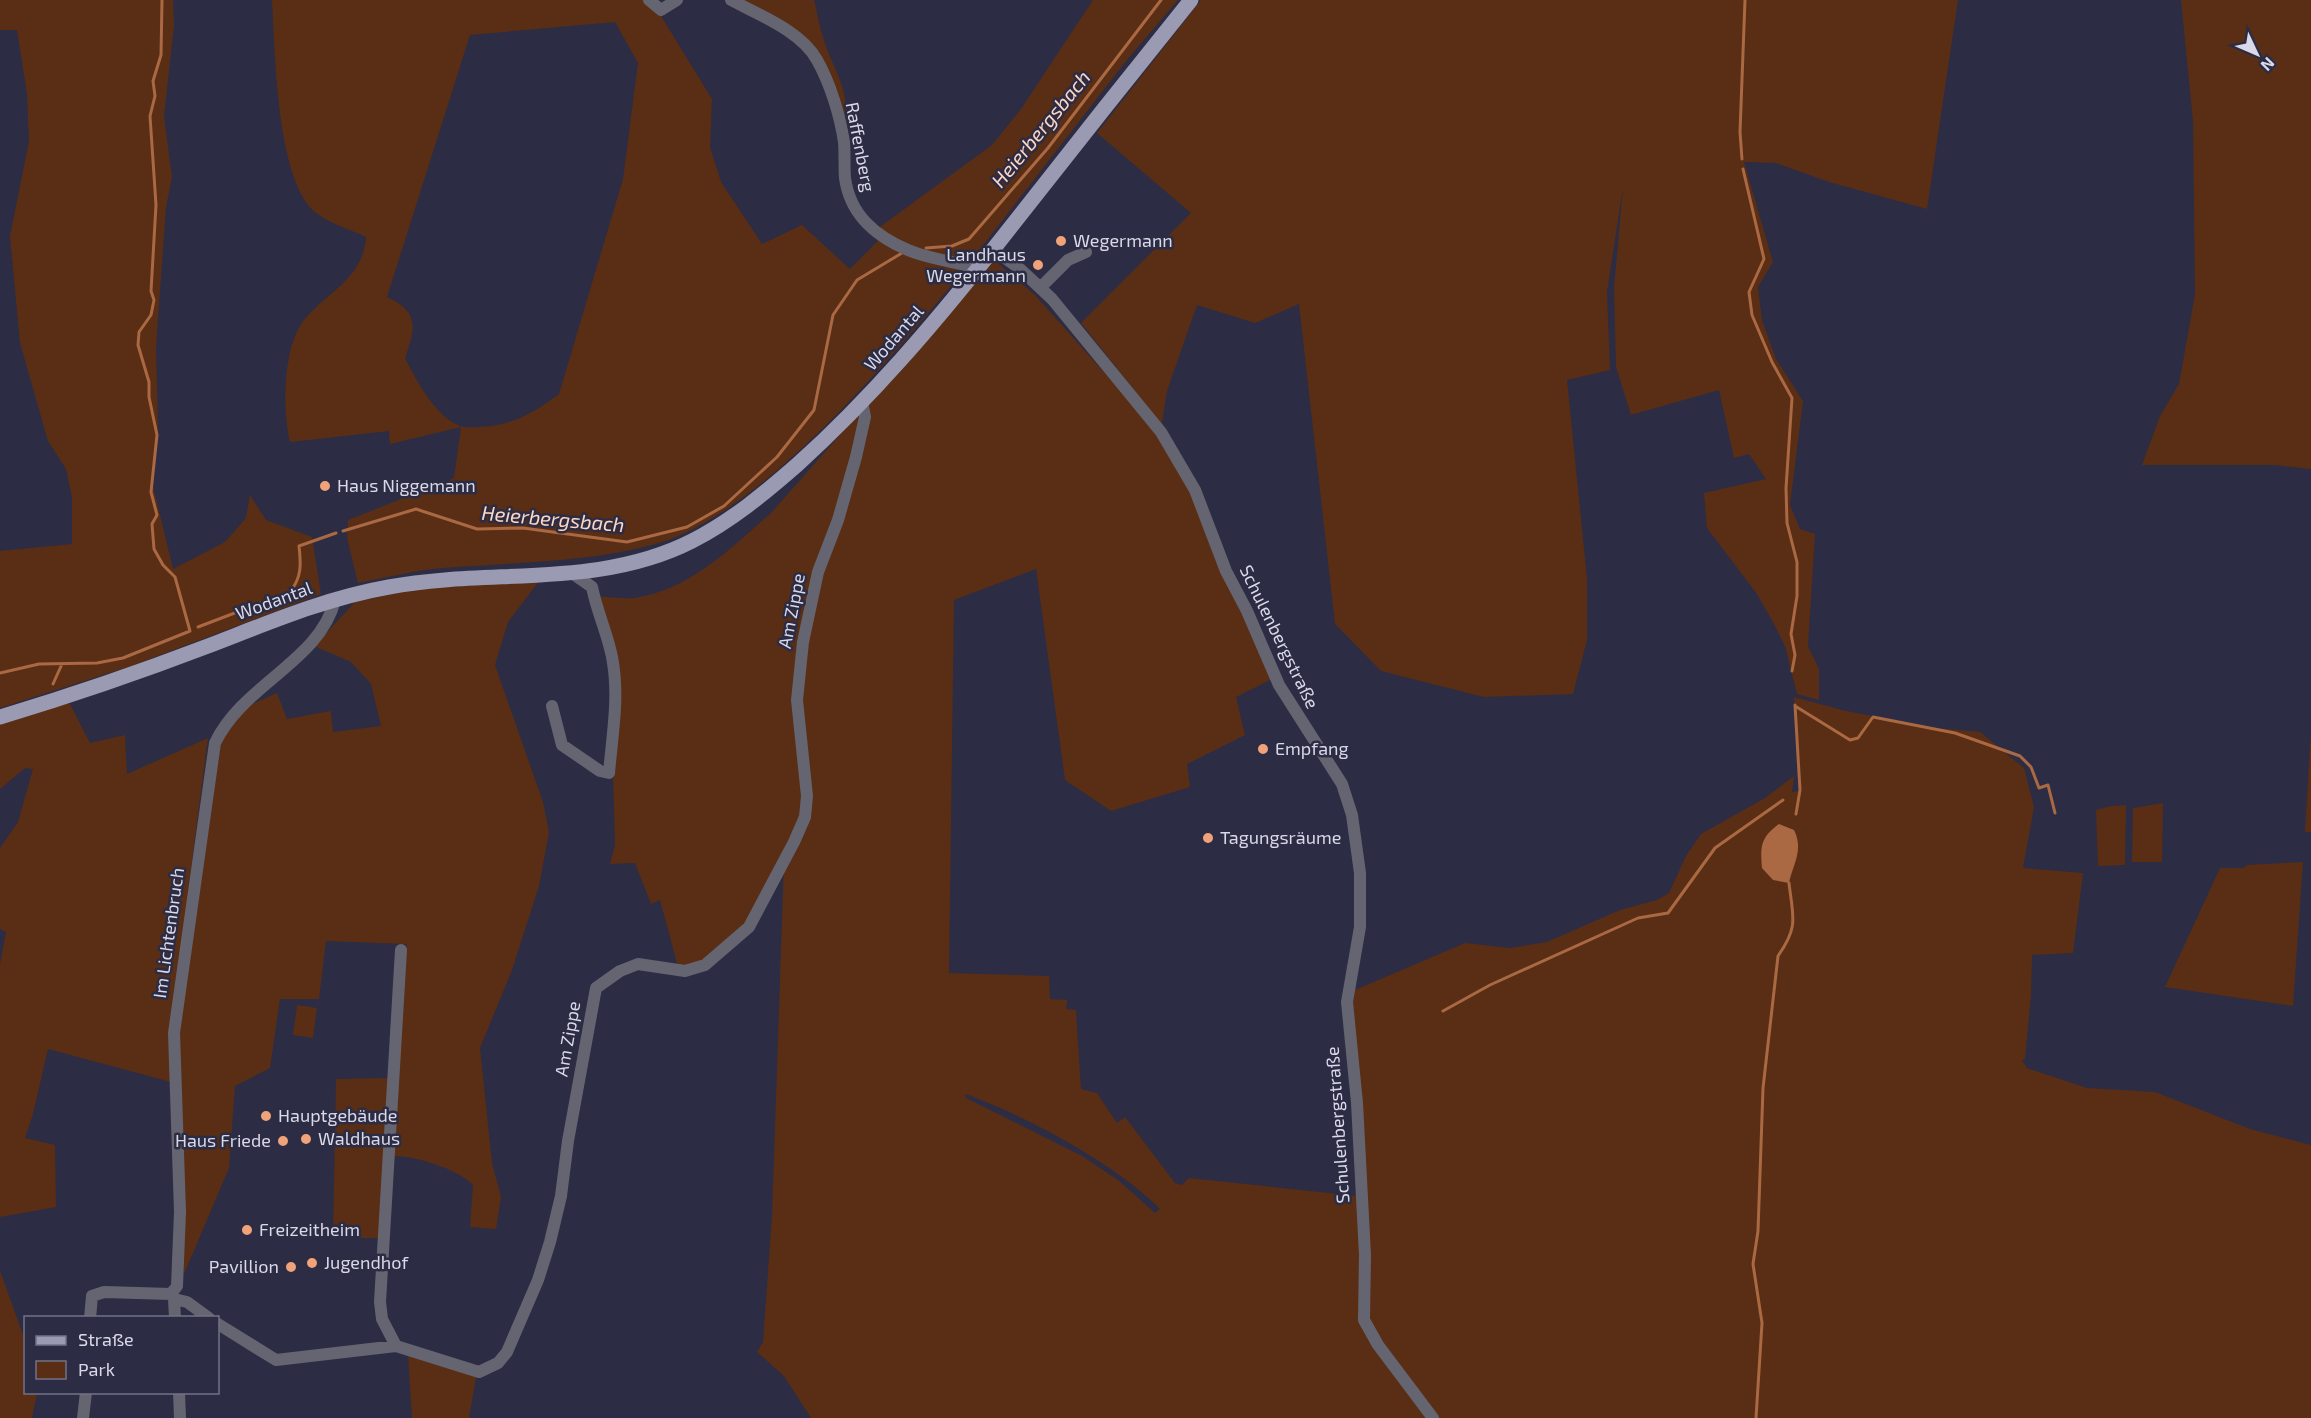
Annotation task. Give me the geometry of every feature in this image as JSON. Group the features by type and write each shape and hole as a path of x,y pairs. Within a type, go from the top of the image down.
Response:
{"main road":[{"name":"Wodantal","path":"0,717 148,669 275,620 335,600 391,586 430,581 572,573 621,565 663,554 725,523 771,488 862,402 922,337 1191,0"}],"street":[{"path":"649,0 661,10 676,0"},
{"name":"Raffenberg","path":"731,0 776,24 798,39 816,58 840,120 845,179 854,210 863,221 874,231 907,249 969,266 976,271"},
{"name":"Schulenbergstraße","path":"993,249 1041,287 1136,399 1183,467 1195,490 1226,572 1247,611 1279,685 1342,784 1348,799 1360,873 1360,927 1347,1002 1357,1103 1365,1255 1364,1320 1378,1345 1433,1418"},
{"path":"1041,287 1068,260 1086,252"},
{"name":"Am Zippe","path":"219,1324 276,1360 396,1346 472,1372 479,1372 498,1363 520,1323 550,1242 561,1197 568,1141 596,988 620,971 638,964 685,971 705,965 749,927 794,842 805,816 807,796 797,700 803,642 818,572 838,520 856,457 865,417 862,402"},
{"path":"552,706 562,745 600,771 609,773 616,688 613,661 598,616 592,587 572,573"},
{"name":"Im Lichtenbruch","path":"175,1316 173,1297 177,1286 180,1212 174,1033 214,744 223,726 240,707 317,639 327,624 335,600"},
{"path":"396,1346 382,1319 380,1302 401,950"},
{"path":"90,1316 92,1296 104,1292 173,1297 187,1302 208,1316"},
{"path":"83,1418 86,1394"},
{"path":"179,1394 180,1418"}],"green space":[{"path":"0,0 173,0 174,25 164,116 172,177 166,207 156,347 158,426 153,486 173,569 225,542 246,518 250,495 266,520 312,537 321,594 131,666 0,708 0,551 72,544 72,497 66,469 48,441 20,343 10,236 29,141 27,94 17,30 0,30"},
{"path":"272,0 648,0 661,16 712,99 710,147 721,182 762,244 802,225 850,269 879,240 960,268 961,274 899,347 824,428 783,466 741,499 699,526 659,543 633,550 552,561 432,569 358,583 347,538 348,520 454,478 461,427 390,444 389,431 290,442 287,429 286,379 288,362 297,331 313,310 351,274 358,264 366,237 316,213 303,197 293,173 285,145 280,113","holes":["615,22 638,63 623,179 559,394 531,413 512,421 491,426 460,426 443,415 415,377 405,358 413,329 410,315 405,308 387,297 470,35"]},
{"path":"739,0 814,0 824,40 844,93 846,103 843,122 818,57"},
{"path":"1093,0 1178,0 1126,61 970,262 905,245 877,229 992,145 1021,109"},
{"path":"1201,0 1958,0 1927,209 1829,182 1776,163 1744,162 1773,262 1758,287 1762,320 1776,359 1803,401 1790,505 1800,529 1815,534 1808,646 1819,669 1819,700 1797,694 1785,646 1774,624 1757,594 1707,528 1704,493 1766,479 1749,454 1734,458 1719,390 1631,415 1616,367 1614,288 1623,187 1607,292 1610,370 1567,380 1587,578 1587,640 1573,694 1484,697 1381,671 1335,624 1299,304 1255,323 1197,305 1167,391 1161,429 1135,391 1081,323 1191,213 1097,133"},
{"path":"2181,0 2311,0 2311,469 2274,465 2142,465 2160,416 2179,384 2195,294 2193,121"},
{"path":"994,260 1035,295 1160,435 1181,469 1272,679 1236,697 1245,735 1187,764 1190,787 1111,811 1065,780 1036,569 954,600 949,973 1049,976 1050,999 1067,1000 1066,1009 1076,1010 1081,1089 1097,1093 1117,1123 1125,1117 1175,1183 1182,1185 1189,1178 1367,1197 1350,1023 1355,990 1465,943 1510,948 1547,942 1620,910 1657,900 1669,893 1686,856 1701,834 1765,798 1794,776 1792,792 1799,791 1794,697 1842,710 1925,727 1980,732 2024,768 2034,807 2023,868 2083,873 2073,953 2032,955 2025,1059 2022,1060 2027,1068 2087,1088 2155,1092 2250,1129 2311,1145 2311,1418 811,1418 784,1376 757,1352 763,1342 772,1216 784,860 747,926 706,961 678,967 660,900 651,904 635,863 610,864 615,845 613,770 619,687 597,596 634,598 673,587 709,566 772,512","holes":["965,1094 1068,1142 1120,1175 1160,1209 1155,1213 1118,1180 1082,1156 966,1098"]},
{"path":"539,581 508,622 495,665 543,802 549,832 539,886 512,970 480,1048 492,1163 501,1197 496,1229 470,1227 473,1185 466,1179 435,1164 391,1156 400,1011 407,944 326,941 319,999 280,999 270,1068 235,1086 229,1168 184,1274 178,1033 222,736 250,705 277,693 287,719 331,711 333,732 381,726 371,684 351,662 314,646 355,602 417,589"},
{"path":"69,702 90,743 125,735 127,774 208,738 188,891 171,1082 48,1049 25,1138 55,1145 56,1207 0,1217 0,964 6,932 0,929 0,848 18,822 33,769 25,768 0,789 0,724"},
{"path":"2311,731 2311,832 2305,832"},
{"path":"2163,803 2162,862 2132,862 2133,808"},
{"path":"2126,805 2125,865 2098,866 2096,810"},
{"path":"2303,862 2293,1006 2165,987 2220,868"},
{"path":"297,1005 317,1008 313,1038 293,1035"},
{"path":"389,1078 382,1238 333,1238 336,1079"},
{"path":"0,1271 24,1337 24,1394 37,1394 32,1418 0,1418"},
{"path":"408,1354 476,1377 469,1418 412,1418"}],"shaded area":[{"path":"1779,824 1794,830 1797,837 1797,857 1789,883 1773,880 1762,868 1763,843 1768,833"}],"waterway":[{"path":"0,673 39,664 97,663 123,658 190,631 175,577 163,565 154,549 152,524 157,515 151,492 157,435 149,397 149,382 138,345 139,332 151,315 154,300 151,291 156,205 150,116 155,96 153,81 161,55 162,0"},
{"name":"Heierbergsbach","path":"926,248 952,246 969,239 1048,148 1161,0"},
{"path":"1742,159 1740,132 1745,0"},
{"path":"1743,169 1764,259 1749,292 1752,315 1772,362 1792,398 1786,488 1787,523 1797,562 1797,596 1791,634 1795,655 1792,671"},
{"name":"Heierbergsbach","path":"343,531 416,509 477,529 523,528 627,542 687,527 724,506 777,457 814,410 833,315 857,280 902,253"},
{"name":"Heierbergsbach","path":"198,627 290,592 297,581 300,570 299,546 336,533"},
{"path":"53,684 62,664"},
{"path":"1795,705 1800,790 1796,814"},
{"path":"1795,706 1850,740 1858,738 1873,717 1955,733 2020,756 2031,767 2039,788 2048,785 2055,813"},
{"path":"1443,1011 1490,985 1638,918 1668,913 1715,848 1783,800"},
{"path":"1756,1418 1762,1323 1753,1264 1758,1231 1763,1088 1778,956 1792,929 1793,914 1789,883"}],"place":[{"name":"Wegermann","path":"1061,241"},
{"name":"Landhaus Wegermann","path":"1038,265"},
{"name":"Haus Niggemann","path":"325,486"},
{"name":"Empfang","path":"1263,749"},
{"name":"Tagungsräume","path":"1208,838"},
{"name":"Hauptgebäude","path":"266,1116"},
{"name":"Waldhaus","path":"306,1139"},
{"name":"Haus Friede","path":"283,1141"},
{"name":"Freizeitheim","path":"247,1230"},
{"name":"Jugendhof","path":"312,1263"},
{"name":"Pavillion","path":"291,1267"}]}
